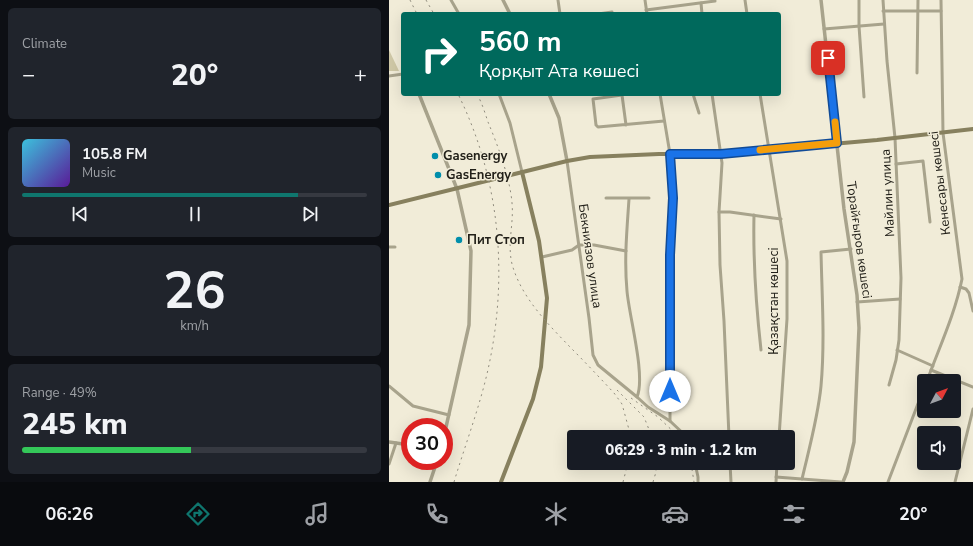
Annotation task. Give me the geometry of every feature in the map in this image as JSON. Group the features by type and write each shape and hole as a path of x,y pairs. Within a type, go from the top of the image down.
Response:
{"main road":[{"path":"389,205 567,161 590,157 721,154 895,138 973,129"},
{"path":"501,482 533,399 541,367 547,298 539,240 522,172"}],"street":[{"path":"451,0 458,12"},
{"path":"503,0 509,12"},
{"path":"558,0 560,12"},
{"path":"645,0 647,10 715,1"},
{"path":"745,0 747,12"},
{"name":"Торайғыров көшесі","path":"821,0 844,209 851,249 859,328 854,442 847,472 842,482"},
{"path":"859,0 859,26 864,97"},
{"name":"Майлин улица","path":"883,0 895,138 899,228 900,298 897,350 889,385"},
{"path":"917,74 918,0"},
{"name":"Кенесары көшесі","path":"930,374 962,279 943,133 941,0"},
{"path":"701,3 702,12"},
{"path":"883,11 941,11"},
{"path":"824,29 884,24"},
{"path":"389,76 401,74"},
{"path":"420,96 457,188 471,251 471,298 469,325 448,418"},
{"path":"500,96 512,129 522,172"},
{"name":"Бекниязов улица","path":"550,96 559,118 567,161 593,355 599,365 648,407 670,421 679,430"},
{"path":"615,96 593,99 597,127 664,121"},
{"path":"622,96 626,125"},
{"path":"660,96 670,154 673,198 670,255 670,421"},
{"path":"694,96 699,113"},
{"path":"712,96 722,163 719,212 719,265 724,321 729,430"},
{"name":"Қазақстан көшесі","path":"760,96 787,261 787,318 779,430"},
{"path":"896,164 923,161 930,222"},
{"path":"606,198 649,198"},
{"path":"629,198 626,251 627,290 638,363 640,390 637,397"},
{"path":"719,212 781,219"},
{"path":"754,215 753,253 756,270 757,312 761,350"},
{"path":"542,258 572,250 579,245 594,245 626,251"},
{"path":"389,247 395,247"},
{"path":"802,479 811,440 820,388 823,349 821,252 851,249"},
{"path":"960,287 966,289 969,293 973,311"},
{"path":"857,302 900,298"},
{"path":"897,350 933,366"},
{"path":"931,370 973,387"},
{"path":"389,386 413,406 449,415"},
{"path":"888,482 917,406"},
{"path":"955,482 973,409"},
{"path":"389,442 401,444"},
{"path":"389,464 396,443"},
{"path":"430,482 434,470"},
{"path":"696,470 698,482"},
{"path":"730,470 731,482"},
{"path":"776,470 776,482"},
{"path":"776,477 842,482"}],"shaded area":[{"path":"389,50 399,71 389,71"}],"railway":[{"path":"410,0 416,12"},
{"path":"426,0 433,12"},
{"path":"454,482 487,375 495,326 499,258 491,191 483,158 472,126 459,96"},
{"path":"478,96 509,183 512,203 510,249 512,264 516,276 528,298 544,319 614,393 622,404 629,430"},
{"path":"617,390 644,417 649,430"},
{"path":"631,398 658,417 672,430"},
{"path":"623,482 626,470"},
{"path":"653,482 656,470"},
{"path":"692,470 694,482"}],"slow traffic":[{"path":"760,150 837,143 835,122"}],"place":[{"name":"Gasenergy","path":"435,156"},
{"name":"GasEnergy","path":"438,175"},
{"name":"Пит Стоп","path":"459,240"}],"route":[{"path":"670,391 670,255 673,198 670,154 721,154 837,143 828,58"}]}
